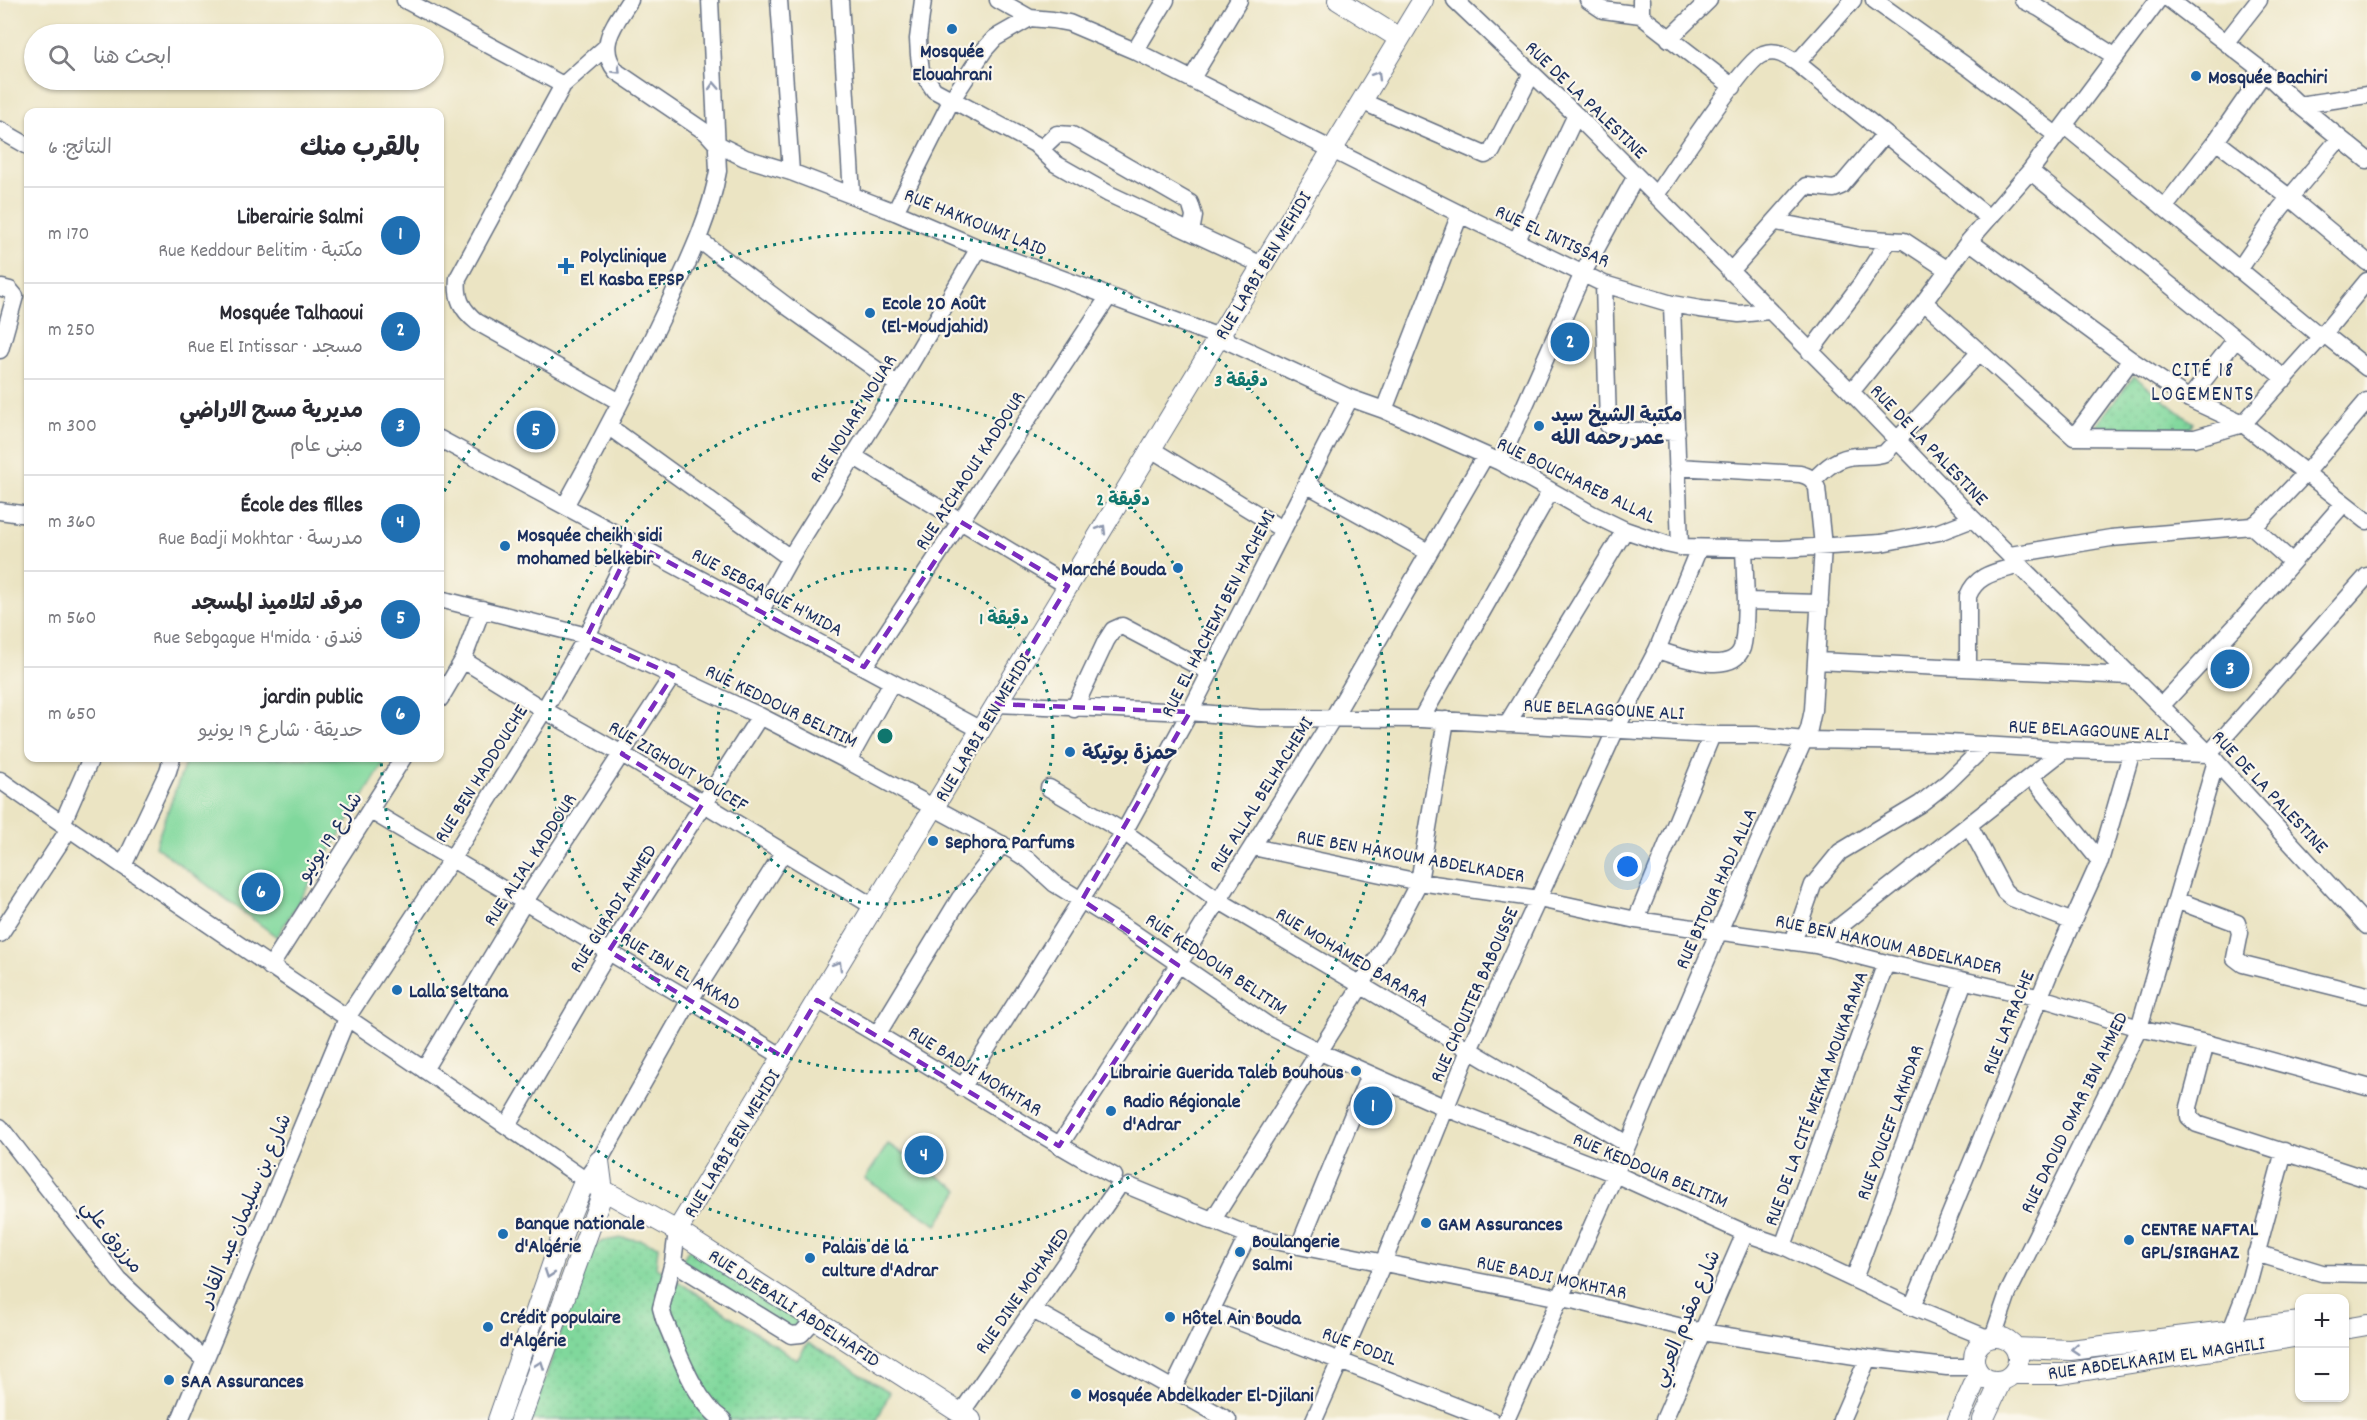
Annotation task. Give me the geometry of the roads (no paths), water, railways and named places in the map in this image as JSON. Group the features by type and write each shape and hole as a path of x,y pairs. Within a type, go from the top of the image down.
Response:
{"street":[{"path":"405,0 563,85"},
{"path":"620,402 477,322 460,304 459,278 563,85 607,46 611,32 630,0"},
{"path":"565,506 650,345 698,239 716,187 718,171 710,0"},
{"path":"779,0 791,172"},
{"path":"840,0 852,195"},
{"path":"923,0 918,39 921,70 934,90 1041,148 1056,164 1110,194 1262,265"},
{"path":"998,0 1030,18"},
{"path":"1135,51 1166,0"},
{"path":"1192,78 1239,0"},
{"path":"1338,0 1399,38"},
{"name":"RUE LARBI BEN MEHIDI","path":"677,1231 1423,0"},
{"name":"RUE DE LA PALESTINE","path":"1455,0 1576,115 1851,392 1973,519 2161,705 2212,757 2367,926"},
{"path":"1588,0 1603,10 1641,8 1669,39 1732,87"},
{"path":"1669,39 1709,0"},
{"path":"1797,63 1853,0"},
{"path":"1874,0 2060,131 2164,208 2322,336 2367,368"},
{"path":"2023,0 2116,57"},
{"path":"1851,392 1924,302 1969,241 2030,171 2158,0"},
{"path":"2170,0 2264,72 2299,105 2367,160"},
{"path":"2226,42 2259,0"},
{"path":"895,212 952,99 975,62 995,38 1030,18"},
{"name":"RUE EL INTISSAR","path":"1030,18 1069,23 1135,51 1604,284 1672,304 1739,314 1769,311"},
{"name":"RUE HAKKOUMI LAID","path":"607,46 607,57 617,72 707,133 717,144 745,158 791,172 852,195 979,248 1219,337"},
{"path":"1656,195 1732,87 1756,57 1765,53 1783,53 1989,218"},
{"path":"2164,208 2216,141 2264,72"},
{"path":"1361,101 1485,155 1492,151 1532,73"},
{"path":"2299,105 2367,95"},
{"path":"1516,242 1576,115"},
{"path":"0,130 24,144"},
{"path":"1041,148 1053,136 1065,133 1162,186 1190,203 1194,216 1191,232"},
{"path":"1730,272 1806,186 1833,189 1847,182 1885,134"},
{"path":"2239,270 2290,198 2339,139"},
{"path":"2216,141 2367,262"},
{"path":"2030,171 2285,379"},
{"name":"RUE ALLAL BELHACHEMI","path":"1059,1146 1178,964 1333,718 1428,552 1492,459 1583,273 1636,176"},
{"path":"1149,212 1162,186"},
{"path":"1384,410 1460,214"},
{"path":"1776,222 1859,238 1904,241 1912,244 1948,270"},
{"path":"698,239 788,307 898,385"},
{"path":"1810,352 1862,284 1889,240"},
{"path":"1969,241 2131,360 2189,399 2243,424 2367,520"},
{"name":"RUE NOUARI NOUAR","path":"761,610 790,558 898,385 979,248"},
{"path":"1924,302 2074,437 2195,438 2243,424 2285,379 2367,281"},
{"path":"1604,284 1608,425 1615,430 1677,432"},
{"path":"0,350 15,296 10,290 2,288"},
{"name":"RUE AICHAOUI KADDOUR","path":"864,667 1109,296"},
{"path":"1672,304 1680,547"},
{"name":"RUE BOUCHAREB ALLAL","path":"1219,337 1350,398 1384,410 1492,459 1625,530 1666,544 1680,547 1744,549 1881,543 1939,532 1973,519"},
{"path":"2189,399 2236,339"},
{"path":"1677,467 1800,474 1807,475 1813,481 1827,466 1838,460 1855,456 1882,455 1898,441 1980,352"},
{"path":"2074,437 2131,360"},
{"name":"RUE EL HACHEMI BEN HACHEMI","path":"962,1088 1124,832 1190,712 1350,398"},
{"path":"1968,668 1968,596 1972,584 1978,579 2015,560 2111,538 2252,526 2262,519 2305,474 2367,401"},
{"path":"608,426 790,558"},
{"name":"RUE SEBGAGUE H'MIDA","path":"444,441 981,730"},
{"path":"1151,448 1283,530"},
{"path":"853,456 1068,586"},
{"name":"RUE BITOUR HADJ ALLA","path":"1506,1420 1809,729 1817,661 1823,546 1816,488 1813,481"},
{"path":"1306,484 1428,552"},
{"path":"1420,719 1550,492"},
{"path":"2161,705 2344,503"},
{"path":"0,511 24,514"},
{"path":"2252,526 2292,562"},
{"path":"1507,724 1625,530"},
{"name":"RUE BEN HADDOUCHE","path":"348,1016 451,860 544,710 587,636 633,543"},
{"name":"RUE CHOUITER BABOUSSE","path":"1314,1420 1383,1263 1469,1050 1616,729 1657,650 1699,548"},
{"path":"1657,650 1693,660 1724,663 1731,661 1742,648 1746,601 1744,549"},
{"path":"2212,757 2367,576"},
{"name":"RUE KEDDOUR BELITIM","path":"444,600 587,636 760,716 1002,844 1030,861 1046,877 1128,929 1269,1026 1318,1051 1446,1108 1615,1174 1745,1233 1783,1246 1912,1307 1990,1337"},
{"path":"1746,601 1820,603"},
{"path":"444,690 463,660 482,609"},
{"path":"1074,709 1106,641 1113,630 1122,626 1209,672"},
{"name":"RUE ZIGHOUT YOUCEF","path":"463,660 874,907"},
{"path":"1817,661 2130,676"},
{"name":"RUE ALIAL KADDOUR","path":"424,1070 525,901 674,675"},
{"path":"848,761 892,682"},
{"name":"RUE BELAGGOUNE ALI","path":"996,705 1190,712 1258,718 1446,720 1712,735 1756,735 1804,740 1932,742 2212,757"},
{"name":"RUE GURADI AHMED","path":"507,1126 609,951 760,716"},
{"path":"1212,1221 1362,984 1419,882 1446,720"},
{"path":"1636,920 1712,735"},
{"path":"1793,942 1813,885 1840,852 1920,804 1948,782 1986,745"},
{"path":"1816,945 2064,750"},
{"name":"RUE LATRACHE","path":"1912,1307 2052,967 2100,861 2133,751"},
{"name":"RUE DAOUD OMAR IBN AHMED","path":"1990,1337 2008,1293 2139,1028 2176,900 2212,757"},
{"path":"0,934 65,826 89,762"},
{"path":"123,866 171,762"},
{"name":"شارع 19 يونيو","path":"270,968 402,762"},
{"path":"2031,776 2100,861"},
{"name":"RUE DJEBAILI ABDELHAFID","path":"0,780 270,968 348,1016 603,1192 677,1231 966,1417"},
{"name":"RUE MOHAMED BARARA","path":"1049,788 1124,832 1218,900 1627,1144"},
{"name":"RUE IBN EL AKKAD","path":"371,811 690,999 783,1057"},
{"path":"1969,825 2004,891 2012,898 2073,922"},
{"path":"878,1033 960,898 1002,844"},
{"name":"RUE BEN HAKOUM ABDELKADER","path":"1253,846 1419,882 1539,899 1636,920 1816,945 2041,998 2139,1028 2206,1043 2367,1087"},
{"path":"498,1420 566,1225 585,1180 599,1161 690,999 783,852"},
{"path":"2176,900 2237,923 2240,933 2235,958 2243,964 2367,995"},
{"name":"RUE DE LA CITÉ MEKKA MOUKARAMA","path":"1783,1246 1886,963"},
{"name":"RUE YOUCEF LAKHDAR","path":"1854,1279 1964,981"},
{"name":"RUE BADJI MOKHTAR","path":"817,1000 878,1033 962,1088 1120,1184 1248,1235 1433,1272 1702,1332 1868,1358 1977,1370"},
{"name":"شارع بن سليمان عبد القادر","path":"180,1420 348,1016"},
{"path":"2206,1043 2190,1095 2189,1117 2197,1124 2367,1179"},
{"path":"1299,1246 1369,1075"},
{"name":"مرزوق علي","path":"0,1127 118,1281 204,1360"},
{"path":"2219,1349 2229,1332 2247,1289 2284,1151"},
{"path":"520,1420 603,1192 599,1161"},
{"name":"RUE DINE MOHAMED","path":"966,1417 1033,1310 1120,1184"},
{"path":"677,1231 673,1262 661,1308 698,1391 716,1415 723,1420"},
{"name":"شارع مقدم العربي","path":"1664,1420 1745,1233"},
{"path":"1173,1389 1248,1235"},
{"path":"2256,1253 2322,1274 2367,1274"},
{"path":"673,1262 791,1335 801,1334 814,1320"},
{"path":"1033,1310 1228,1420"},
{"name":"RUE FODIL","path":"1212,1311 1340,1359 1491,1420"},
{"path":"2349,1315 2367,1312"},
{"path":"2015,1348 2070,1350 2295,1323"},
{"path":"2349,1328 2367,1325"},
{"path":"1983,1420 2018,1361 2015,1348 2006,1339 1990,1337 1977,1347 1974,1360 1977,1370 1989,1380 2007,1377"},
{"name":"RUE ABDELKARIM EL MAGHILI","path":"2007,1377 2062,1374 2295,1337"},
{"path":"1841,1420 1868,1358"},
{"path":"1958,1420 1977,1370"}],"place":[{"name":"Mosquée Elouahrani","path":"952,29"},
{"name":"Mosquée Bachiri","path":"2196,76"},
{"name":"Polyclinique El Kasba EPSP","path":"566,266"},
{"name":"Ecole 20 Août (El-Moudjahid)","path":"870,313"},
{"name":"Mosquée Talhaoui","path":"1570,342"},
{"name":"مكتبة الشيخ سيد عمر رحمه الله","path":"1539,426"},
{"name":"مرقد لتلاميذ المسجد","path":"536,430"},
{"name":"Mosquée cheikh sidi mohamed belkebir","path":"505,546"},
{"name":"Marché Bouda","path":"1178,568"},
{"name":"مديرية مسح الاراضي","path":"2230,669"},
{"name":"حمزة بوتيكة","path":"1070,752"},
{"name":"Sephora Parfums","path":"933,841"},
{"name":"jardin public","path":"261,892"},
{"name":"Lalla Seltana","path":"397,990"},
{"name":"Librairie Guerida Taleb Bouhous","path":"1356,1071"},
{"name":"Liberairie Salmi","path":"1373,1106"},
{"name":"Radio Régionale d'Adrar","path":"1111,1111"},
{"name":"École des filles","path":"924,1155"},
{"name":"GAM Assurances","path":"1426,1223"},
{"name":"Banque nationale d'Algérie","path":"503,1234"},
{"name":"CENTRE NAFTAL GPL/SIRGHAZ","path":"2129,1240"},
{"name":"Boulangerie Salmi","path":"1240,1252"},
{"name":"Palais de la culture d'Adrar","path":"810,1258"},
{"name":"Hôtel Ain Bouda","path":"1170,1317"},
{"name":"Crédit populaire d'Algérie","path":"488,1327"},
{"name":"SAA Assurances","path":"169,1380"},
{"name":"Mosquée Abdelkader El-Djilani","path":"1076,1394"}],"district":[{"name":"CITÉ 18 LOGEMENTS","path":"2203,381"}]}
